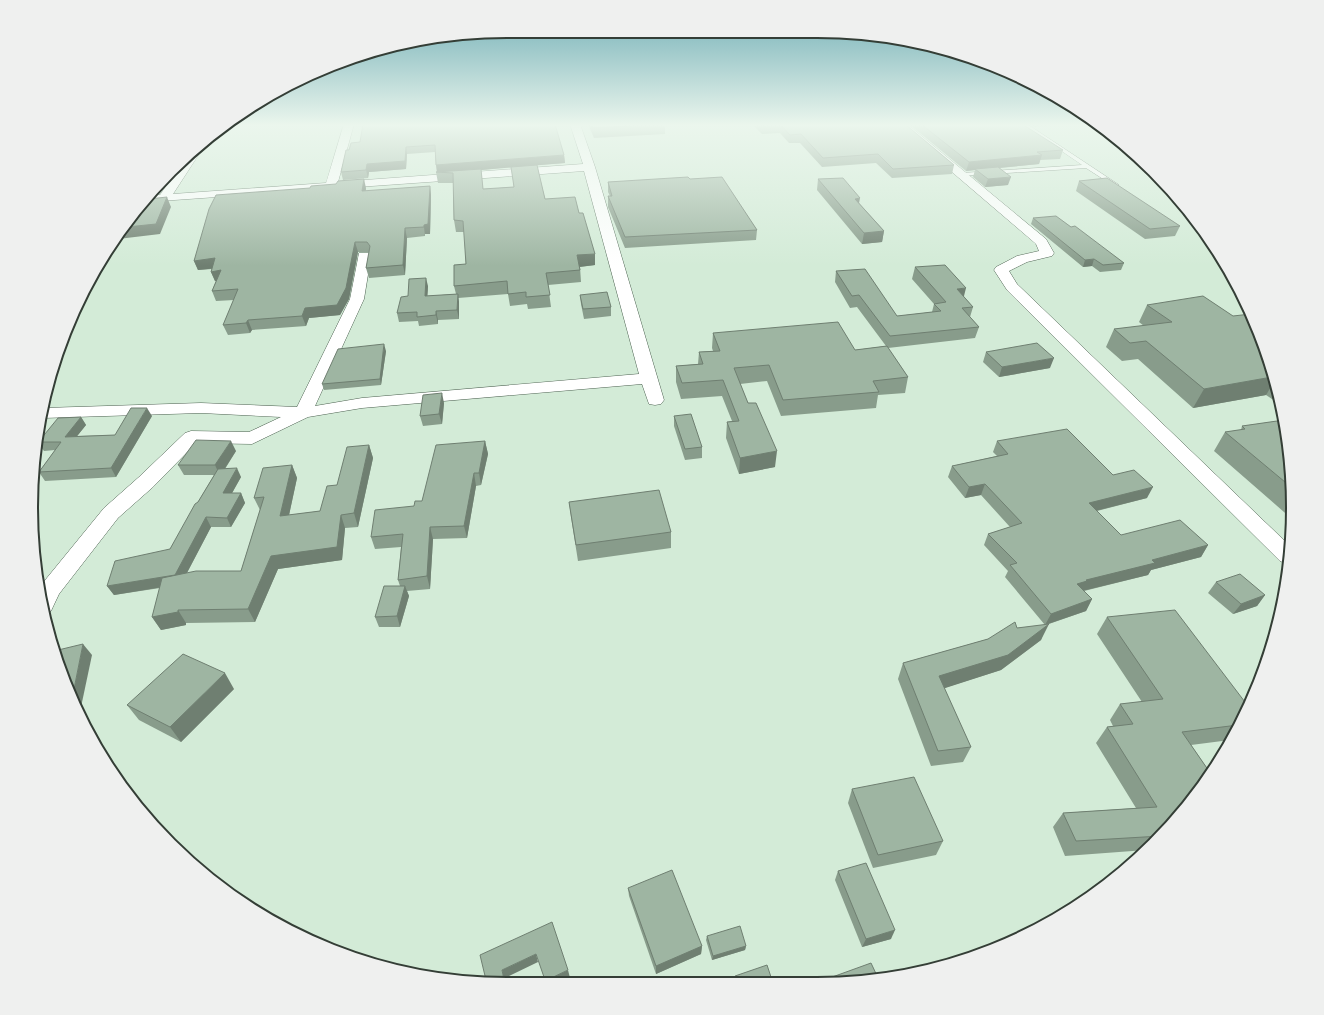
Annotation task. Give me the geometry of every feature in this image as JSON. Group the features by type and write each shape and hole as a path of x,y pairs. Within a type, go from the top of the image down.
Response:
{"street":[{"path":"164,198 182,171"},
{"path":"331,185 335,171"},
{"path":"154,199 526,171"},
{"path":"590,171 655,400"},
{"path":"958,171 1041,242 1047,253 1022,259 1001,270 1012,287 1284,552"},
{"path":"47,597 50,590 111,513 146,482 166,460 191,437 252,438 303,413 357,299 364,256"},
{"path":"48,413 201,408 303,413 362,403 649,378"}],"lane":[{"path":"962,175 1012,171"},
{"path":"1095,171 1125,191"}],"building":[{"path":"481,171 483,189 514,187 512,171 538,171 545,199 575,197 579,213 583,213 595,254 577,255 580,270 546,273 550,295 526,297 526,292 508,294 507,281 454,286 454,265 466,264 463,221 454,220 453,173 436,172"},
{"path":"978,171 1004,171 1011,177 988,179"},
{"path":"688,177 690,179 722,177 757,230 625,237 608,196 612,196 608,182"},
{"path":"843,178 860,198 855,199 884,231 864,233 818,179"},
{"path":"1107,178 1180,226 1150,229 1079,181"},
{"path":"364,179 362,191 430,186 428,224 424,225 424,227 405,228 403,265 366,268 370,246 367,242 355,242 346,288 337,305 305,308 302,316 248,320 246,323 223,325 238,289 212,291 221,270 211,272 215,258 194,261 209,209 216,195 310,188 311,186 336,184 338,181"},
{"path":"167,197 156,224 132,227 135,222 155,198"},
{"path":"1056,216 1071,227 1075,226 1124,263 1103,265 1094,259 1085,260 1033,218"},
{"path":"945,265 966,288 957,289 973,307 962,308 979,327 890,336 859,295 852,296 836,271 865,269 897,316 941,311 934,304 946,302 915,267"},
{"path":"426,278 425,296 458,294 457,310 436,311 436,315 417,317 417,312 397,313 401,297 408,296 409,279"},
{"path":"607,292 611,307 583,309 580,295"},
{"path":"1203,296 1233,316 1244,315 1267,378 1204,389 1146,341 1130,343 1114,329 1172,322 1147,305"},
{"path":"838,322 855,350 887,346 908,377 873,381 879,392 783,400 769,365 734,368 748,403 756,403 777,451 740,458 727,422 739,421 723,380 682,383 676,366 703,364 699,352 720,351 713,333"},
{"path":"1037,343 1054,358 1002,367 986,352"},
{"path":"384,344 380,379 322,384 338,349"},
{"path":"442,393 439,414 420,416 423,395"},
{"path":"131,408 147,408 111,468 39,472 61,442 43,442 44,435 58,418 81,417 65,437 115,435"},
{"path":"691,414 702,447 685,449 674,416"},
{"path":"1278,421 1285,482 1225,432 1245,429 1242,426"},
{"path":"1067,429 1113,475 1134,470 1153,487 1089,503 1121,535 1180,520 1208,545 1152,560 1155,563 1086,580 1087,581 1077,584 1092,599 1051,614 1010,565 1017,563 988,534 1022,523 985,484 969,487 952,466 1008,454 997,441"},
{"path":"196,440 231,441 215,465 178,465"},
{"path":"485,441 479,473 474,473 464,526 430,527 427,576 398,580 403,534 371,537 375,510 414,506 415,501 422,501 436,445"},
{"path":"369,445 354,513 341,515 337,547 271,556 248,609 178,610 178,612 152,617 162,578 196,571 241,571 264,497 254,498 263,468 292,465 280,516 320,511 327,486 337,485 347,447"},
{"path":"237,468 223,493 241,493 227,518 206,517 175,575 107,586 115,561 170,549 195,504 198,502 218,469"},
{"path":"659,490 671,532 576,545 569,502"},
{"path":"1240,574 1265,595 1241,604 1216,582"},
{"path":"384,586 405,586 397,616 375,617"},
{"path":"1175,610 1244,701 1232,726 1182,732 1207,768 1189,793 1150,837 1076,841 1063,813 1157,807 1107,727 1133,724 1120,704 1163,699 1107,617"},
{"path":"1015,622 1017,628 1049,624 1008,655 939,676 971,747 938,751 903,663 988,639"},
{"path":"83,644 74,688 63,658 60,649"},
{"path":"183,654 225,673 170,727 127,705"},
{"path":"914,777 943,841 878,855 852,789"},
{"path":"866,863 895,930 866,939 838,871"},
{"path":"672,870 702,946 656,966 628,888"},
{"path":"552,922 568,970 553,977 544,977 536,954 502,970 503,977 485,976 480,955"},
{"path":"740,926 746,946 713,956 707,936"},
{"path":"871,963 876,973 847,976 834,976"},
{"path":"767,965 771,977 735,977"}]}
